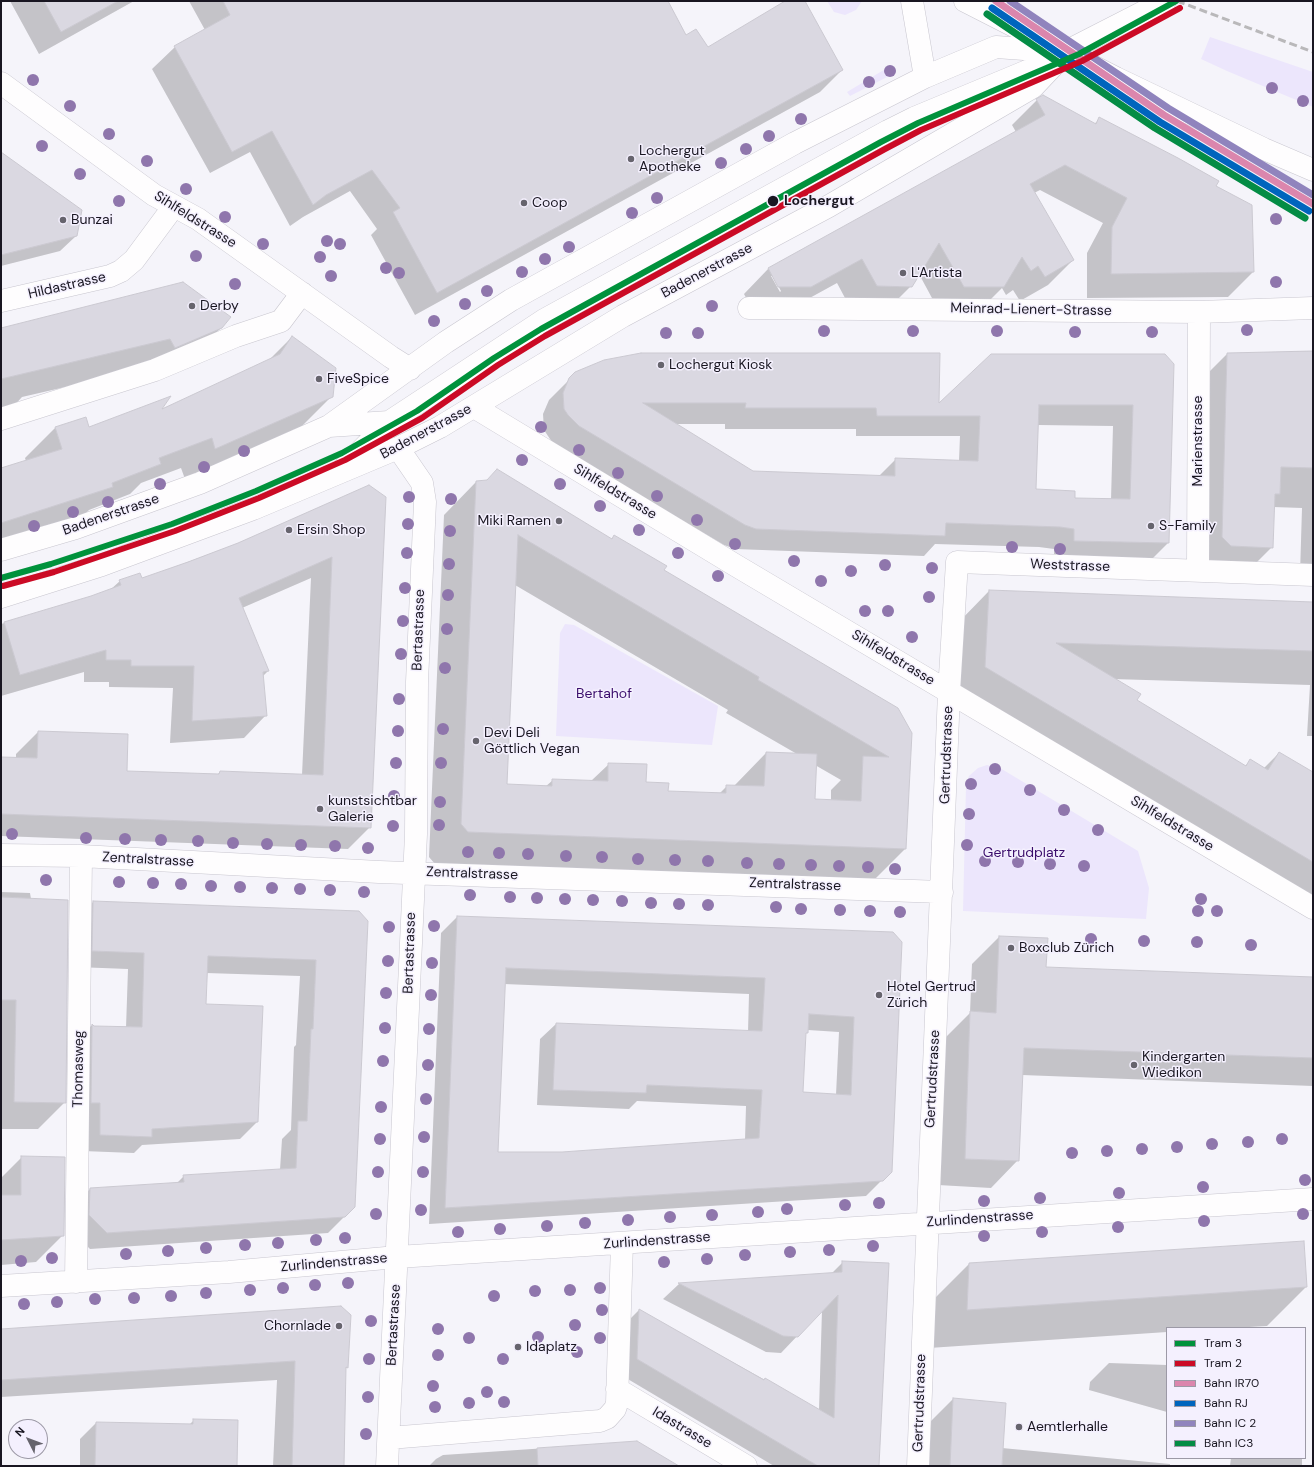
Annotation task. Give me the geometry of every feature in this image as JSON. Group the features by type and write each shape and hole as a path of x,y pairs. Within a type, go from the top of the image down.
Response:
{"street":[{"path":"912,1 924,76"},
{"path":"965,1 1116,78 1264,149 1313,170"},
{"name":"Badenerstrasse","path":"338,474 389,422 544,320 914,118 1014,77 1158,5"},
{"name":"Badenerstrasse","path":"1,550 76,528 200,483 329,426 446,342 511,300 795,143 924,76 996,47 1066,52"},
{"name":"Badenerstrasse","path":"1,597 102,565 253,509 338,474 440,428 623,316 829,206 1033,87 1066,52"},
{"name":"Sihlfeldstrasse","path":"1,83 154,195 198,219 410,369"},
{"name":"Hildastrasse","path":"1,301 110,276 121,271 134,260 174,206"},
{"path":"1,419 155,370 236,336 281,321 302,293"},
{"name":"Meinrad-Lienert-Strasse","path":"749,308 1199,312 1313,308"},
{"name":"Marienstrasse","path":"1198,570 1199,312"},
{"name":"Sihlfeldstrasse","path":"474,407 736,566 1313,908"},
{"name":"Badenerstrasse","path":"329,426 389,422"},
{"name":"Bertastrasse","path":"387,1466 414,872 418,682 425,502 422,483 398,448"},
{"name":"Weststrasse","path":"949,692 957,562 1313,575"},
{"name":"Gertrudstrasse","path":"918,1466 949,692"},
{"name":"Zentralstrasse","path":"1,855 81,856 414,872 942,892"},
{"name":"Thomasweg","path":"76,1282 81,856"},
{"name":"Zurlindenstrasse","path":"1,1286 229,1272 397,1257 1313,1198"},
{"path":"389,1438 600,1421 607,1418 615,1409 617,1389 622,1243"},
{"name":"Idastrasse","path":"617,1389 746,1466"}],"green space":[{"path":"827,1 862,1 856,10 845,15 834,12"},
{"path":"1210,37 1313,72 1313,107 1201,59"},
{"path":"892,65 895,73 850,96 847,92"},
{"name":"Bertahof","path":"565,624 574,625 718,706 712,745 556,736 560,633"},
{"name":"Gertrudplatz","path":"987,765 1000,768 1138,851 1149,888 1146,919 963,911 966,786 969,776 978,768"}],"building":[{"path":"44,1 118,1 61,32"},
{"path":"223,1 668,1 686,35 696,29 708,47 785,1 805,1 843,70 437,293 393,212 400,208 372,170 326,195 313,205 272,131 232,152 174,46 230,15"},
{"path":"1043,95 1096,124 1099,117 1178,158 1219,181 1216,186 1252,205 1254,272 1111,274 1112,227 1127,198 1065,165 1030,184 1074,260 1045,277 1038,266 1031,271 1022,257 1004,287 964,287 939,243 912,287 877,286 862,259 811,287 778,287 768,268 1045,115 1036,99"},
{"path":"1,152 82,210 77,236 1,255"},
{"path":"183,282 231,317 222,328 175,348 170,339 1,379 1,328"},
{"path":"292,336 336,368 333,397 215,449 212,438 159,458 161,464 112,483 113,487 1,523 1,468 62,449 55,427 86,417 89,427 171,396 162,409 280,354"},
{"path":"1313,351 1313,468 1281,467 1280,494 1275,494 1273,548 1231,546 1222,537 1227,353"},
{"path":"641,353 940,353 939,403 991,354 1165,354 1174,364 1169,543 1074,541 1074,529 1060,527 946,523 945,536 756,529 745,525 579,426 568,415 564,409 563,393 569,378 575,372 604,360","holes":["643,403 746,403 745,408 876,408 877,416 980,416 978,461 895,458 895,476 753,471","1039,405 1133,405 1130,499 1075,498 1075,491 1036,489"]},
{"path":"497,469 612,539 614,535 667,566 664,570 898,708 912,733 906,849 468,832 461,824 476,481 487,480","holes":["518,535 759,677 758,680 889,757 863,756 861,801 815,799 817,754 766,752 764,786 726,785 726,793 668,791 669,783 646,782 647,764 608,763 608,781 552,779 552,786 507,784"]},
{"path":"369,485 386,497 371,828 1,814 1,757 37,758 38,731 128,734 127,771 219,774 220,771 323,775 332,557 239,598 269,671 263,672 267,716 192,721 194,666 131,666 131,660 106,660 106,650 20,675 4,622 91,596 121,585 119,580 140,573 142,578 188,562 238,543"},
{"path":"989,590 1313,602 1313,651 1056,643 1141,694 1137,700 1246,766 1250,759 1268,770 1279,752 1313,772 1313,862 985,667"},
{"path":"1,897 68,900 66,1103 14,1102 16,1000 1,1000"},
{"path":"93,901 359,911 368,921 355,1207 345,1217 107,1233 89,1215 90,1188 184,1182 183,1175 296,1168 298,1121 307,1121 316,960 208,956 206,1004 263,1006 258,1122 152,1129 152,1137 100,1135 100,1103 91,1103 92,1024 94,1026 142,1027 144,953 92,951"},
{"path":"457,916 893,932 902,942 892,1172 883,1181 445,1208","holes":["506,968 765,978 762,1031 556,1023 553,1090 646,1093 647,1085 762,1090 759,1138 562,1152 498,1152","809,1014 854,1017 851,1095 803,1092 806,1033 808,1033"]},
{"path":"999,936 1048,938 1046,967 1313,977 1313,1058 1024,1048 1019,1161 965,1159 970,1011 996,1013"},
{"path":"21,1156 65,1157 64,1236 1,1240 1,1195 21,1195"},
{"path":"1304,1241 1307,1287 967,1310 969,1263"},
{"path":"842,1261 889,1263 879,1466 818,1466 637,1359 639,1309 764,1380 765,1378 834,1418 838,1295 798,1337 783,1336 678,1283 842,1272"},
{"path":"341,1306 351,1315 348,1368 346,1367 344,1466 292,1466 295,1361 1,1380 1,1329"},
{"path":"953,1398 1006,1403 1002,1466 950,1466"},
{"path":"193,1419 238,1420 237,1466 95,1466 96,1422 193,1424"},
{"path":"637,1441 679,1466 538,1466 537,1448"}],"railway":[{"path":"1177,1 1313,52"}],"tram line":[{"name":"3","path":"1,578 51,564 172,524 256,491 342,453 417,411 494,358 541,329 881,142 918,123 1079,54 1176,1"},
{"name":"2","path":"3,586 54,572 175,531 259,498 345,460 422,418 498,365 545,336 885,149 921,130 1082,61 1180,8"}],"rail line":[{"name":"IR70","path":"996,1 1164,115 1313,204"},
{"name":"RJ","path":"992,8 1160,122 1309,211"},
{"name":"IC3","path":"987,14 1155,128 1305,218"}],"transit line":[{"path":"1010,1 1168,108 1313,195"}],"place":[{"name":"Lochergut Apotheke","path":"631,159"},
{"name":"Lochergut","path":"773,201"},
{"name":"Coop","path":"524,203"},
{"name":"Bunzai","path":"63,220"},
{"name":"L'Artista","path":"903,273"},
{"name":"Derby","path":"192,306"},
{"name":"Lochergut Kiosk","path":"661,365"},
{"name":"FiveSpice","path":"319,379"},
{"name":"Miki Ramen","path":"559,521"},
{"name":"S-Family","path":"1151,526"},
{"name":"Ersin Shop","path":"289,530"},
{"name":"Devi Deli Göttlich Vegan","path":"476,741"},
{"name":"kunstsichtbar Galerie","path":"320,809"},
{"name":"Boxclub Zürich","path":"1011,948"},
{"name":"Hotel Gertrud Zürich","path":"879,995"},
{"name":"Kindergarten Wiedikon","path":"1134,1065"},
{"name":"Chornlade","path":"339,1326"},
{"name":"Idaplatz","path":"518,1347"},
{"name":"Aemtlerhalle","path":"1019,1427"}]}
